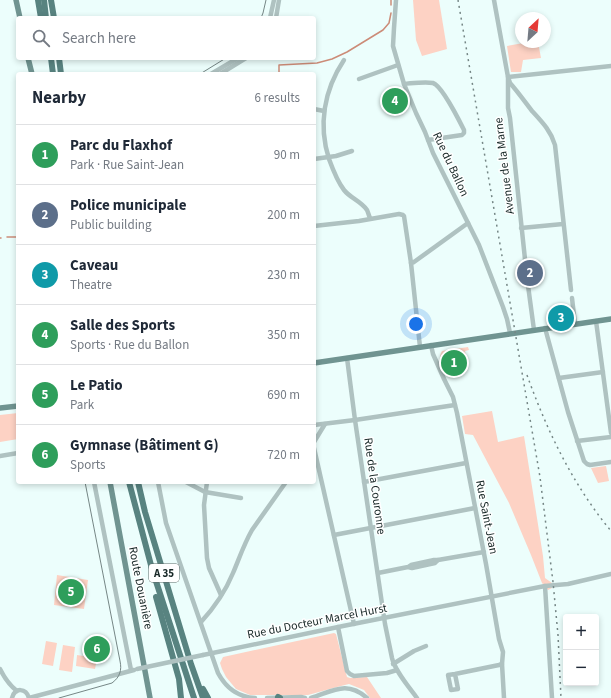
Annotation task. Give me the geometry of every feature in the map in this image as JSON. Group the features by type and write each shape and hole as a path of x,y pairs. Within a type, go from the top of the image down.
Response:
{"highway":[{"path":"38,0 41,16"},
{"path":"44,0 46,16"},
{"path":"51,0 54,16"},
{"path":"51,60 53,72"},
{"path":"59,60 61,72"},
{"name":"A 35","path":"130,484 152,569 194,698"},
{"name":"A 35","path":"138,484 145,512 203,698"},
{"path":"152,569 155,594 179,679 181,698"},
{"path":"192,664 208,698"}],"main road":[{"path":"16,0 20,16"},
{"path":"28,60 32,72"},
{"path":"316,363 611,319"},
{"path":"0,408 16,406"},
{"name":"Route Douanière","path":"110,484 150,698"}],"street":[{"path":"270,16 274,0"},
{"path":"276,16 280,0"},
{"name":"Rue du Ballon","path":"396,0 393,46 404,84 433,153 484,257 503,307 510,334"},
{"name":"Avenue de la Marne","path":"494,0 508,77 508,108 534,330"},
{"path":"214,72 234,60"},
{"path":"223,72 243,60"},
{"path":"344,60 331,85 327,98 324,111 324,140 336,176 344,190 367,210 370,218"},
{"path":"359,79 398,65"},
{"path":"571,290 555,145 552,135 510,83 508,77 611,66"},
{"path":"404,84 432,83 436,85 449,102 464,130 462,135 428,140"},
{"path":"508,92 514,88"},
{"path":"316,109 324,111"},
{"path":"316,159 329,158 352,151"},
{"path":"316,226 401,214 403,215 411,263 420,347"},
{"path":"411,263 468,223"},
{"path":"521,228 563,224"},
{"path":"572,298 575,324"},
{"path":"596,321 611,433"},
{"path":"545,328 584,461 587,464 611,462"},
{"name":"Rue Saint-Jean","path":"431,345 436,360 453,397 455,406 502,652 504,698"},
{"name":"Rue de la Couronne","path":"347,358 384,618 393,664"},
{"path":"559,378 603,372"},
{"path":"316,425 455,406"},
{"path":"316,439 325,424"},
{"path":"577,441 611,437"},
{"path":"0,456 16,453"},
{"path":"316,457 354,624"},
{"path":"364,482 466,463"},
{"path":"94,484 131,670"},
{"path":"158,484 166,523 218,673 228,687 238,694 255,698"},
{"path":"190,484 205,492 241,498"},
{"path":"207,484 204,504 207,558 209,568 221,595"},
{"path":"201,622 230,580 252,530 285,484"},
{"path":"334,535 475,508"},
{"path":"378,573 408,567 412,568 435,563 438,560 484,552"},
{"name":"Rue du Docteur Marcel Hurst","path":"29,698 131,670 338,627 545,586 568,584 611,574"},
{"path":"545,586 552,698"},
{"path":"338,627 347,671 350,674 354,676 387,673 397,670"},
{"path":"417,698 393,664 414,651 426,646"},
{"path":"454,674 502,664"},
{"path":"0,668 12,687 14,694 20,690 24,691 27,693 29,698"},
{"path":"311,698 337,689 351,688 361,692 367,698"},
{"path":"267,698 305,698"}],"shaded area":[{"path":"413,0 439,0 447,49 422,56 416,40"},
{"path":"515,45 515,48 539,48 541,58 523,60 521,72 511,72 507,46"},
{"path":"468,347 469,350 465,351 468,369 461,370 461,373 446,374 440,359 442,351"},
{"path":"492,411 498,442 524,436 543,556 545,578 552,583 552,588 548,590 542,583 509,503 473,435 465,434 462,416"},
{"path":"16,413 16,439 0,442 0,415"},
{"path":"606,466 609,481 598,483 591,468"},
{"path":"57,575 88,580 84,609 54,605"},
{"path":"334,633 336,634 347,677 367,677 381,698 370,698 364,690 349,684 308,695 250,695 236,689 226,677 220,663 223,657"},
{"path":"46,641 57,643 53,666 42,664"},
{"path":"63,645 75,647 72,672 59,670"},
{"path":"77,655 97,658 95,669 76,666"}],"waterway":[{"path":"391,0 391,5"},
{"path":"279,72 279,65 317,63 332,59 347,52 383,30 389,23 391,13"},
{"path":"7,237 16,237"}],"tram line":[{"path":"262,16 266,0"},
{"path":"203,72 223,60"},
{"path":"59,698 112,683 119,676 121,667 85,484"}],"railway":[{"path":"458,0 540,477 553,582 558,635 561,698"},
{"path":"527,375 543,417 562,457 585,495 611,531"}],"place":[{"name":"Salle des Sports","path":"395,101"},
{"name":"Police municipale","path":"530,273"},
{"name":"Caveau","path":"561,318"},
{"name":"Parc du Flaxhof","path":"454,363"},
{"name":"Le Patio","path":"71,592"},
{"name":"Gymnase (Bâtiment G)","path":"97,649"}]}
